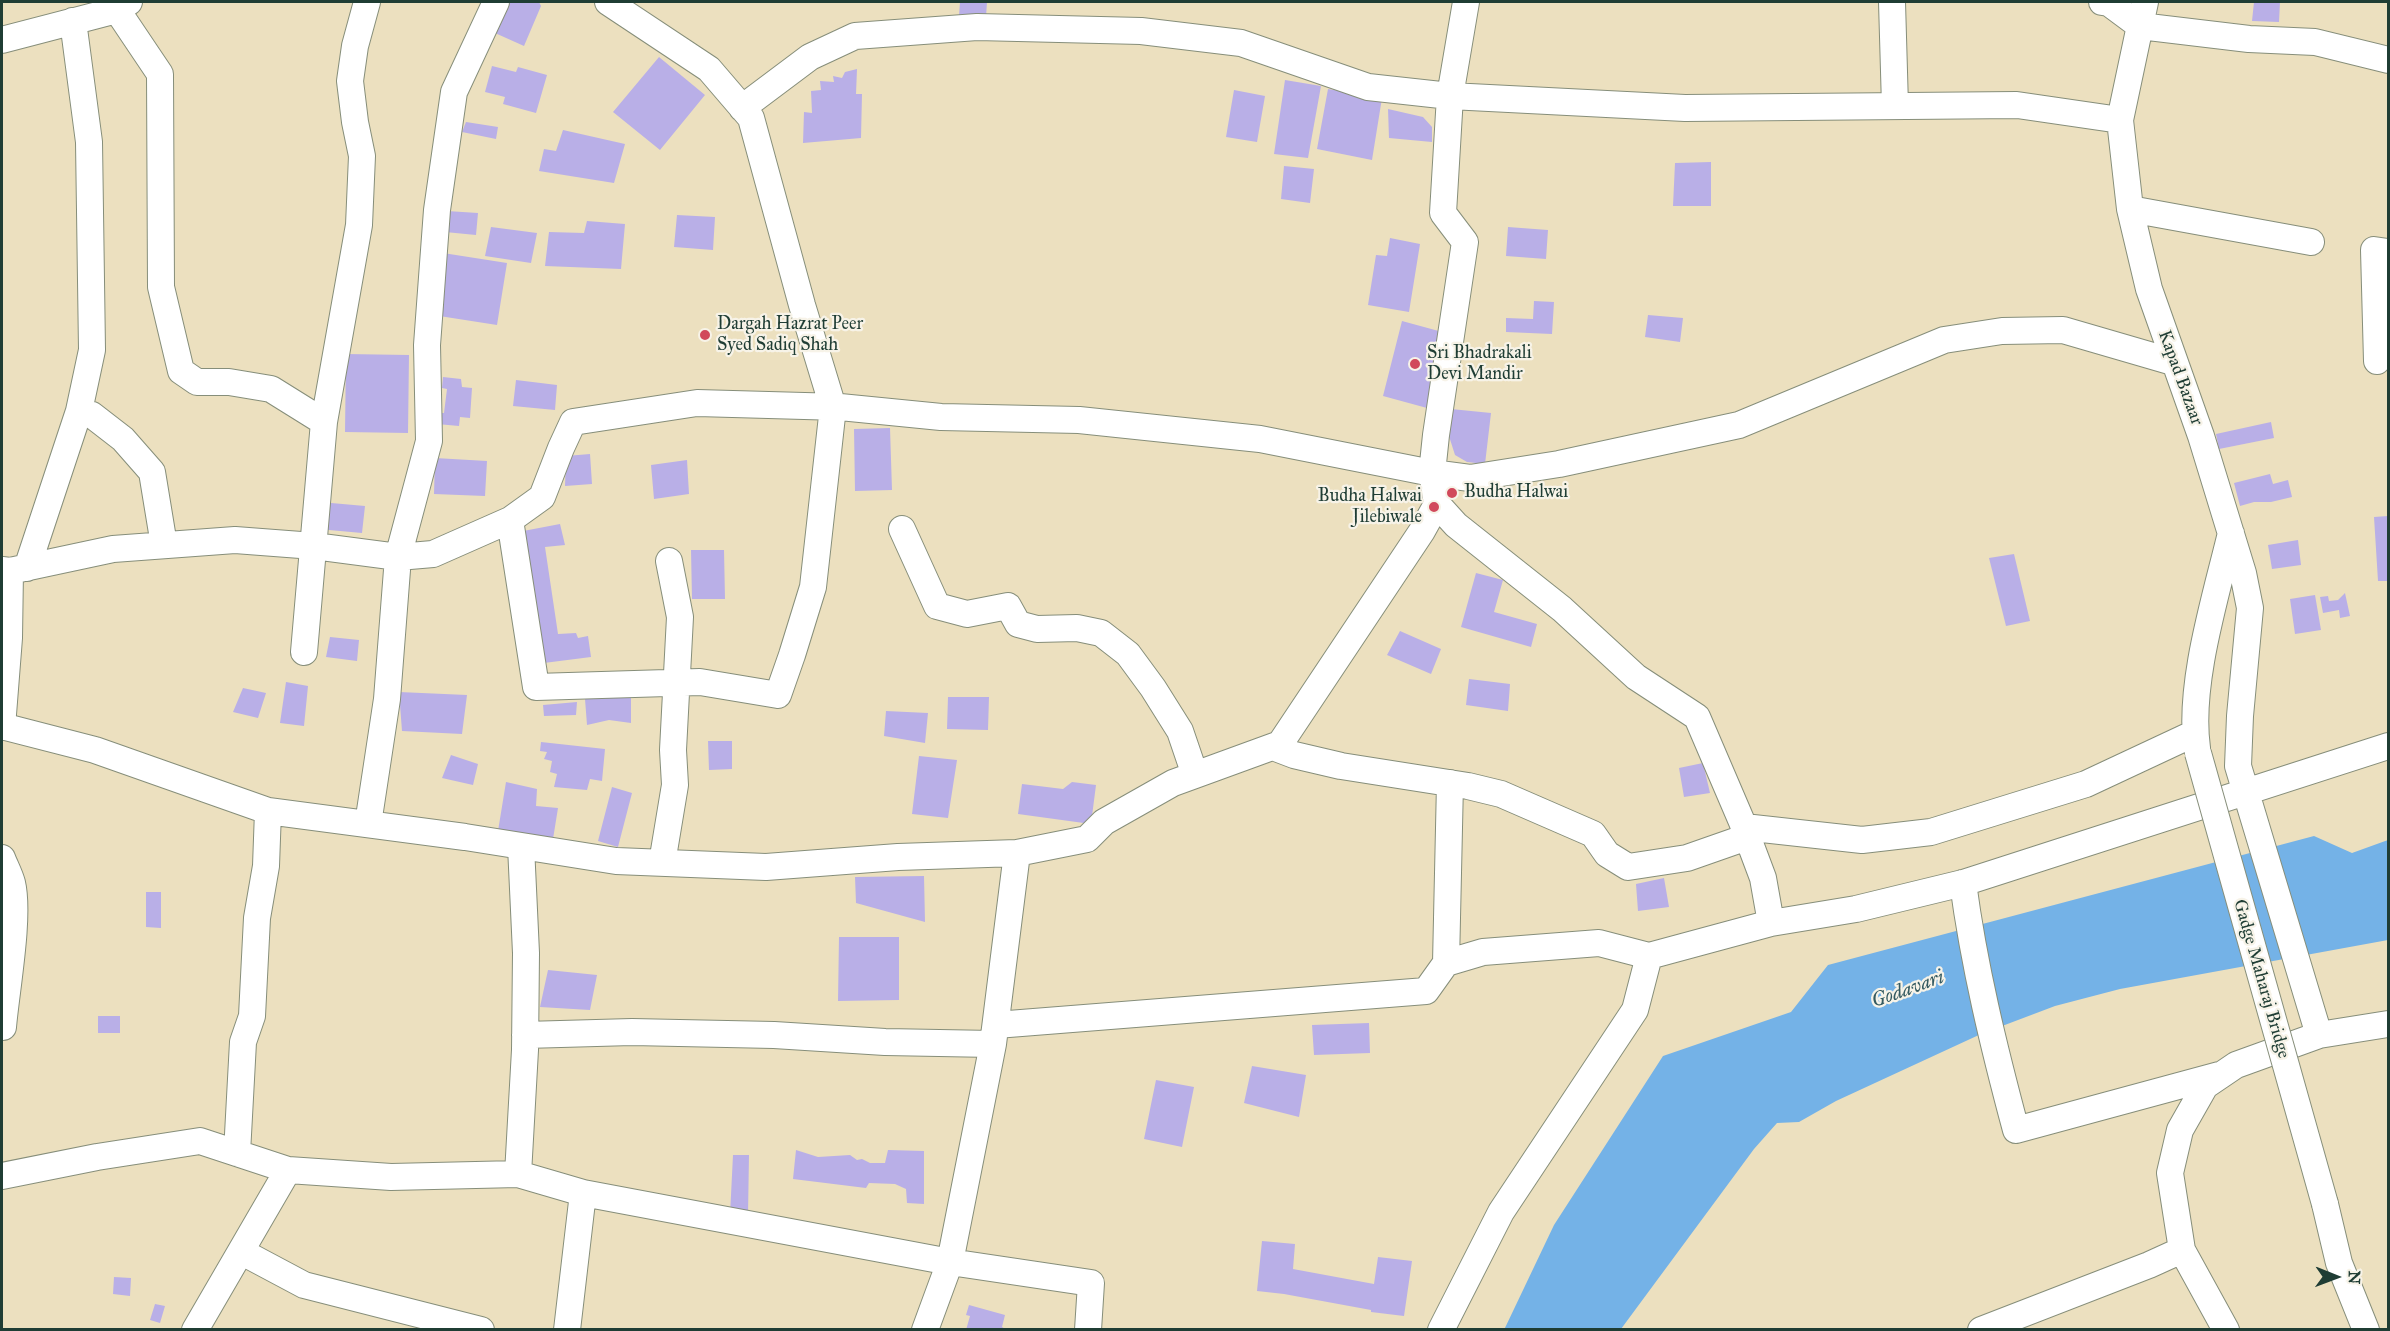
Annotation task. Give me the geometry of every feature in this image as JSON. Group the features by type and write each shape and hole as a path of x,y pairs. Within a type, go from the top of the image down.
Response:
{"street":[{"path":"304,652 324,422 359,225 363,156 355,122 350,81 355,46 367,2"},
{"path":"368,824 387,699 398,557 429,441 427,345 437,210 454,92 496,2"},
{"path":"510,520 536,687 700,682 777,695 813,587 833,407 802,305 751,118 709,69 608,2"},
{"path":"1466,2 1450,96 1443,213 1465,242 1432,473 1437,504 1456,525 1562,609 1636,677 1696,717 1763,878 1771,923"},
{"path":"1892,2 1894,106"},
{"path":"2102,2 2109,3 2140,26 2249,39 2315,42 2388,60"},
{"name":"Kapad Bazaar","path":"2145,2 2120,120 2130,209 2149,289 2201,436 2243,573 2250,608 2238,766 2319,1035"},
{"path":"2,40 123,6 160,75 161,286 181,370 197,382 229,382 271,389 324,422"},
{"path":"74,21 89,142 92,350 79,411 13,570 2,726 95,750 268,811 616,861 766,867 898,857 1017,853 1087,839 1104,822 1173,783 1280,744 1422,531 1437,504"},
{"path":"742,108 810,57 855,36 976,27 1141,31 1241,43 1368,87 1450,96 1685,108 2017,105 2120,120"},
{"path":"2130,209 2312,242"},
{"path":"2377,361 2373,250 2388,252"},
{"path":"13,570 113,549 235,540 314,546 398,557 433,554 510,520 542,497 573,422 697,403 833,407 941,417 1078,420 1260,439 1432,473 1470,478 1559,464 1739,424 1944,340 2002,331 2063,330 2173,362"},
{"path":"79,411 92,415 123,439 152,472 164,545"},
{"path":"902,529 937,606 967,614 1008,606 1018,624 1037,629 1077,628 1101,633 1128,654 1180,731 1195,775"},
{"path":"1273,747 1294,755 1341,766 1450,783 1501,795 1593,834 1607,854 1628,867 1687,858 1745,832 1862,840 1931,832 2086,784 2197,743 2194,709 2208,627 2231,533"},
{"path":"662,862 675,785 673,750 680,617 669,561"},
{"name":"Gadge Maharaj Bridge","path":"2197,743 2325,1204 2339,1263 2366,1329"},
{"path":"1446,963 1483,952 1599,943 1649,956 1771,923 1856,909 1963,883 2388,746"},
{"path":"525,1035 632,1032 774,1035 885,1042 994,1035 1426,990 1446,963 1450,783"},
{"path":"237,1153 243,1042 252,1016 257,918 266,866 268,811"},
{"path":"518,1174 525,1035 526,953 521,846"},
{"path":"925,1329 950,1262 994,1035 1017,853"},
{"path":"2,858 14,895 13,930 3,1027"},
{"path":"1963,883 1968,922 1992,1043 2016,1130 2225,1073"},
{"path":"1441,1329 1501,1212 1635,1010 1649,956"},
{"path":"2226,1329 2181,1250 2170,1173 2180,1130 2205,1086 2236,1065 2319,1035 2388,1024"},
{"path":"2,1176 97,1156 200,1141 288,1170 391,1177 518,1174 582,1193 950,1262 1091,1283 1088,1329"},
{"path":"195,1329 288,1170"},
{"path":"567,1329 582,1193"},
{"path":"1981,1329 2149,1265 2181,1250"},
{"path":"242,1252 304,1285 481,1329"}],"water":[{"name":"Godavari","path":"2314,836 2352,853 2388,840 2388,940 2120,989 2055,1006 1981,1034 1836,1101 1799,1122 1777,1123 1754,1149 1621,1329 1504,1330 1554,1225 1663,1056 1791,1012 1828,965"}],"building":[{"path":"509,2 539,2 541,6 524,46 495,33"},
{"path":"960,2 987,2 986,17 959,16"},
{"path":"2254,2 2280,2 2279,22 2252,21"},
{"path":"659,57 705,95 660,150 613,112"},
{"path":"492,66 516,72 518,67 547,75 536,113 503,104 505,97 485,92"},
{"path":"857,69 856,94 862,94 861,138 803,143 804,112 812,113 811,91 821,90 820,81 834,82 833,76 842,78 845,72"},
{"path":"1285,80 1321,86 1308,158 1274,154"},
{"path":"1328,89 1382,98 1372,160 1317,149"},
{"path":"1234,90 1265,96 1257,142 1226,137"},
{"path":"1388,109 1423,117 1432,127 1432,142 1389,138"},
{"path":"466,122 498,127 496,139 462,132"},
{"path":"563,130 625,144 614,183 539,171 544,149 556,151"},
{"path":"1711,162 1711,206 1673,206 1675,163"},
{"path":"1284,166 1314,169 1310,203 1281,199"},
{"path":"447,211 478,213 476,235 445,232"},
{"path":"677,215 715,217 713,250 674,247"},
{"path":"587,221 625,224 621,269 545,266 549,232 584,233"},
{"path":"491,227 537,233 531,263 485,256"},
{"path":"1508,227 1548,230 1546,259 1506,256"},
{"path":"1390,238 1420,244 1409,312 1368,305 1376,255 1387,256"},
{"path":"443,253 507,263 497,325 433,315"},
{"path":"1534,301 1554,302 1552,334 1506,332 1506,318 1533,319"},
{"path":"1648,315 1683,318 1680,342 1645,337"},
{"name":"Sri Bhadrakali Devi Mandir","path":"1402,321 1446,333 1427,408 1383,396"},
{"path":"346,354 409,355 408,433 345,432"},
{"path":"443,377 461,379 462,387 472,388 470,418 460,417 459,426 437,424 438,413 444,413 447,389 442,388"},
{"path":"516,380 557,385 555,410 513,406"},
{"path":"1451,409 1491,413 1485,464 1467,462 1455,455 1448,433"},
{"path":"2271,422 2274,438 2219,449 2216,434"},
{"path":"890,428 892,490 855,491 854,429"},
{"path":"590,454 592,484 565,486 566,456"},
{"path":"435,458 487,461 485,496 434,494"},
{"path":"687,460 689,494 654,499 651,465"},
{"path":"2270,474 2273,484 2288,480 2292,497 2240,506 2234,483"},
{"path":"320,502 365,506 362,533 318,529"},
{"path":"2388,516 2388,581 2378,581 2374,517"},
{"path":"560,524 565,545 545,547 558,634 576,633 578,638 588,636 591,657 536,664 518,532"},
{"path":"2298,540 2301,565 2272,569 2268,545"},
{"path":"691,550 724,550 725,599 692,599"},
{"path":"2014,554 2030,621 2006,626 1989,558"},
{"path":"1476,573 1503,580 1494,612 1537,624 1531,647 1461,627"},
{"path":"2345,593 2350,616 2340,618 2339,610 2323,613 2320,597 2328,596 2329,601 2338,600"},
{"path":"2315,595 2321,630 2295,634 2290,599"},
{"path":"1400,631 1441,649 1431,674 1387,655"},
{"path":"330,637 359,640 357,661 326,657"},
{"path":"1469,679 1510,684 1508,711 1466,705"},
{"path":"286,682 308,686 304,726 280,723"},
{"path":"243,688 266,693 258,718 233,712"},
{"path":"399,692 467,695 462,734 402,731"},
{"path":"631,697 631,723 609,720 587,725 585,699"},
{"path":"948,697 989,697 988,730 947,729"},
{"path":"577,702 576,715 544,716 543,705"},
{"path":"886,711 928,713 925,743 884,736"},
{"path":"708,741 732,741 732,769 709,770"},
{"path":"541,742 605,749 602,781 590,779 587,790 554,787 557,774 550,772 552,761 544,759 547,752 540,751"},
{"path":"451,755 478,764 473,785 442,778"},
{"path":"919,756 957,760 948,818 912,814"},
{"path":"1703,763 1710,793 1684,797 1679,768"},
{"path":"506,782 537,789 536,806 558,808 553,839 498,831"},
{"path":"1072,782 1096,785 1091,824 1018,814 1022,784 1063,789"},
{"path":"612,787 632,793 618,847 598,841"},
{"path":"924,876 925,922 856,903 855,877"},
{"path":"1664,878 1669,907 1638,911 1636,884"},
{"path":"146,892 161,892 161,928 146,927"},
{"path":"839,937 899,937 899,1000 838,1001"},
{"path":"548,970 597,975 590,1010 540,1007"},
{"path":"98,1016 120,1016 120,1033 98,1033"},
{"path":"1369,1023 1370,1053 1314,1055 1312,1025"},
{"path":"1252,1066 1306,1075 1299,1117 1244,1103"},
{"path":"1156,1080 1194,1087 1182,1147 1144,1139"},
{"path":"796,1150 818,1157 850,1155 857,1160 862,1159 870,1163 885,1163 888,1150 924,1151 924,1204 907,1203 906,1189 895,1184 869,1183 866,1188 793,1179"},
{"path":"733,1155 749,1155 748,1215 730,1215"},
{"path":"1262,1241 1295,1244 1293,1269 1374,1284 1378,1257 1412,1261 1404,1316 1257,1291"},
{"path":"114,1277 131,1278 130,1296 113,1294"},
{"path":"155,1304 165,1306 160,1323 150,1320"},
{"path":"969,1305 1005,1315 1002,1327 1007,1330 966,1330 970,1316 966,1315"}],"place":[{"name":"Dargah Hazrat Peer Syed Sadiq Shah","path":"705,335"},
{"name":"Sri Bhadrakali Devi Mandir","path":"1415,364"},
{"name":"Budha Halwai","path":"1452,493"},
{"name":"Budha Halwai Jilebiwale","path":"1434,507"}]}
